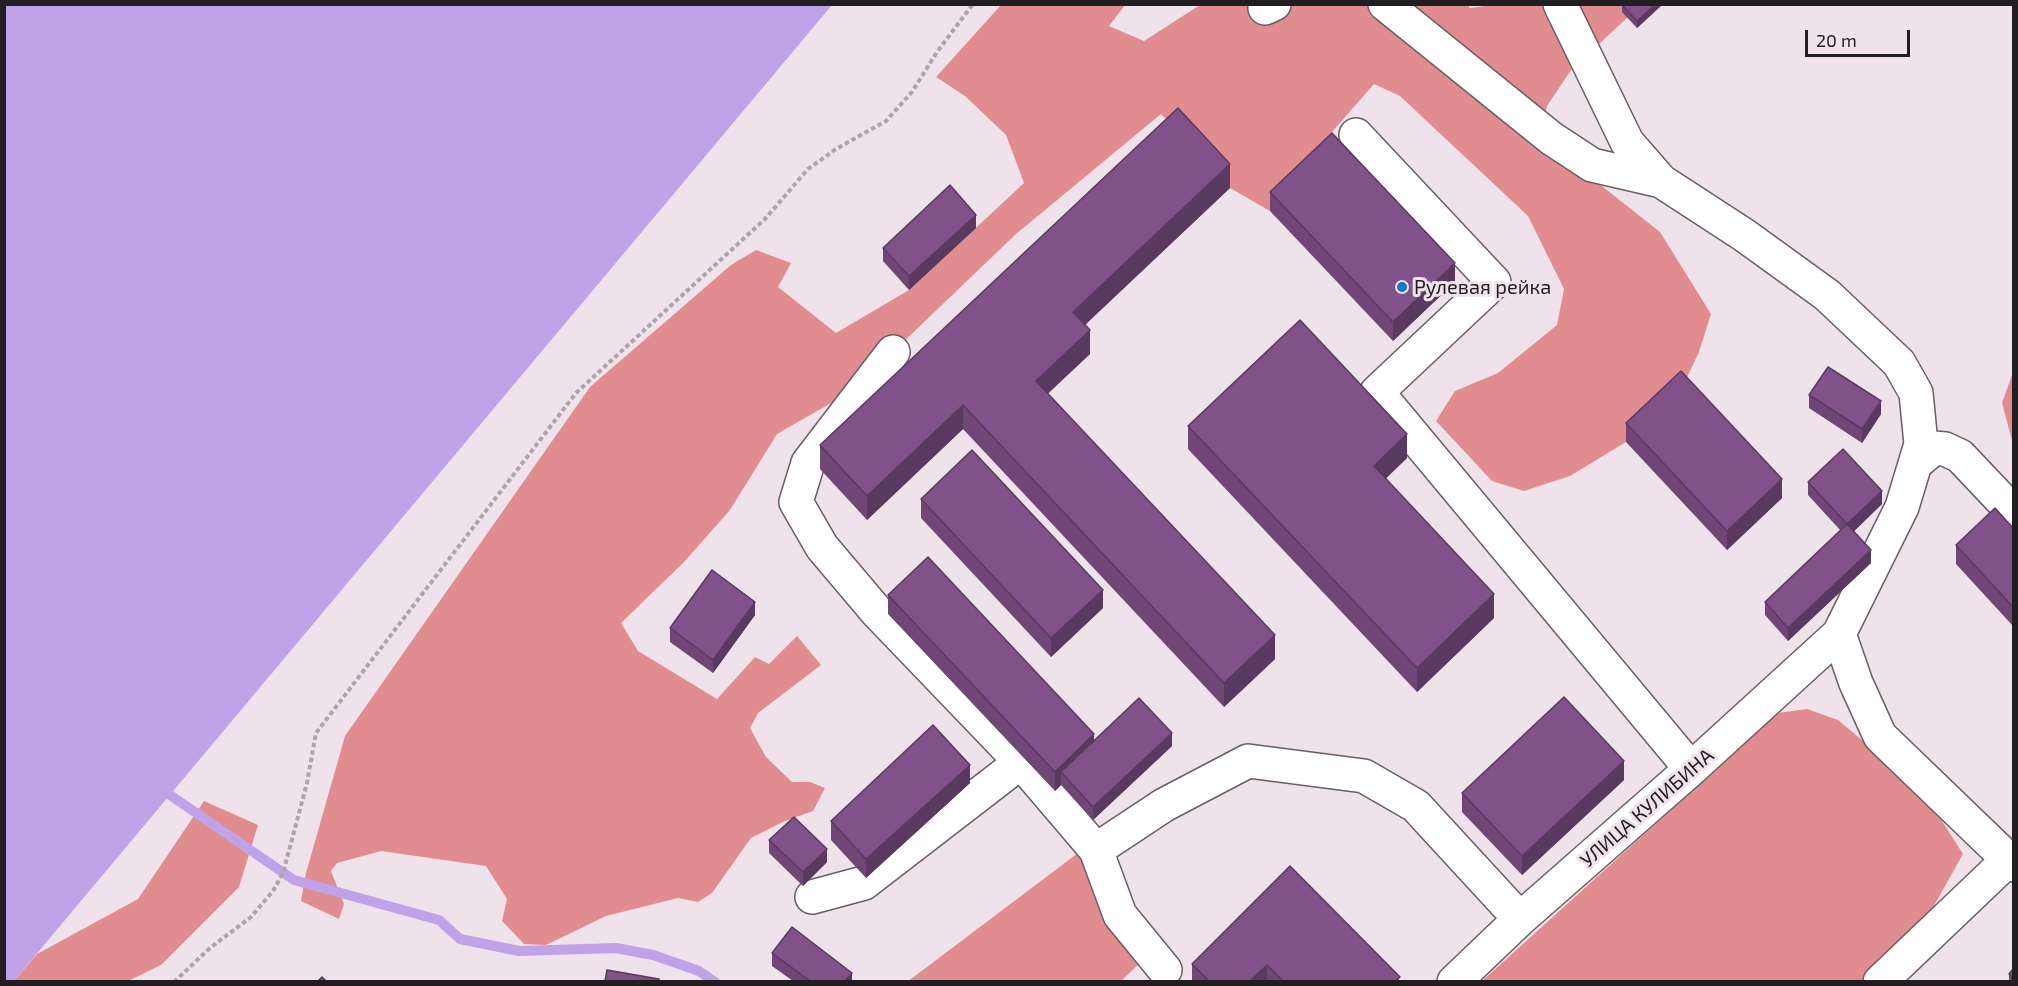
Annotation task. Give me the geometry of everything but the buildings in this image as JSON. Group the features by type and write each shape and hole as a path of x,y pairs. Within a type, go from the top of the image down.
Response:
{"street":[{"path":"1385,4 1551,138 1592,165 1660,181"},
{"path":"1560,4 1627,142 1660,181 1744,235 1827,295 1899,363 1916,393 1921,444 1916,464 1902,507 1839,634 1856,683 1880,736 2011,863 1880,981"},
{"path":"1356,135 1494,282 1377,392 1691,770"},
{"path":"893,352 808,463 796,502 822,547 877,612 1021,762 1096,850 1120,915 1165,970"},
{"path":"1916,464 1934,448 1945,449 1960,456 2013,513"},
{"name":"УЛИЦА КУЛИБИНА","path":"1454,981 1691,770 1839,634"},
{"path":"1096,850 1164,805 1248,761 1364,776 1416,806 1520,920"},
{"path":"812,897 864,883 1021,762"}],"path":[{"path":"174,981 250,916 273,891 283,873 307,783 316,733 576,393 765,219 808,169 836,149 886,121 912,92 937,52 973,4"}],"shaded area":[{"path":"5,4 832,5 13,982 4,981"},
{"path":"1467,4 1470,8 1500,4 1631,5 1628,17 1571,70 1547,106 1540,137 1660,232 1711,314 1699,352 1681,390 1626,442 1570,476 1524,491 1492,481 1436,421 1455,391 1498,373 1557,325 1564,289 1528,216 1400,96 1374,84 1332,132 1332,152 1270,211 1230,188 1161,114 1016,234 852,391 777,434 730,510 684,562 621,623 638,651 717,699 755,657 769,664 797,636 821,665 758,713 750,728 766,757 792,782 810,782 825,788 813,811 785,821 751,838 712,893 698,902 678,898 606,916 546,945 524,944 502,921 507,899 486,866 381,851 337,863 331,871 344,904 339,919 301,901 306,873 345,736 590,387 731,265 756,250 791,263 778,287 836,333 909,290 1024,183 1006,135 965,96 936,77 1001,5 1125,5 1109,26 1144,41 1200,5"},
{"path":"2013,372 2013,444 2002,403"},
{"path":"1807,709 1838,720 1923,791 1963,854 1931,911 1881,981 1481,982 1778,713"},
{"path":"204,801 258,825 239,887 161,965 128,981 13,982 37,954 138,899"},
{"path":"1082,850 1141,962 1121,981 907,982"}],"waterway":[{"path":"170,795 294,880 439,920 460,939 519,951 616,948 653,955 699,971 715,982"}],"place":[{"name":"Рулевая рейка","path":"1402,287"}]}
